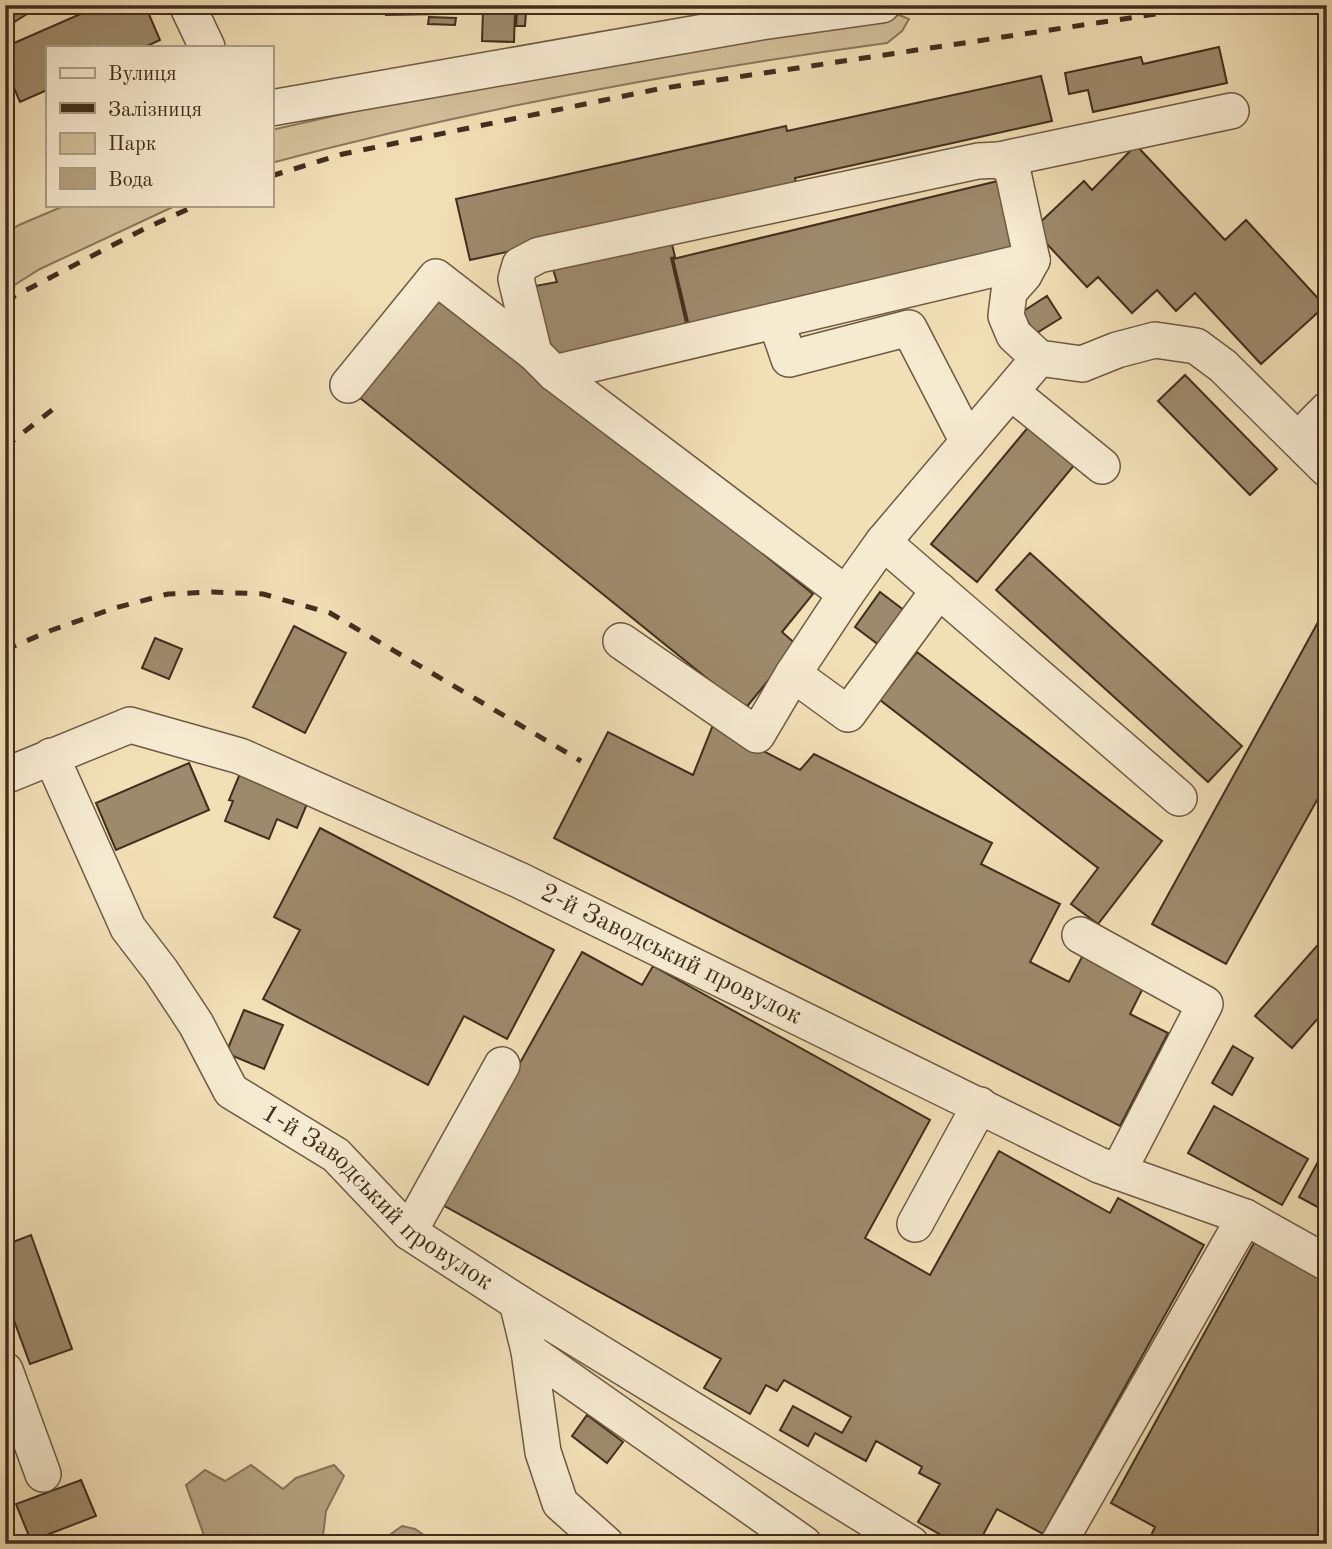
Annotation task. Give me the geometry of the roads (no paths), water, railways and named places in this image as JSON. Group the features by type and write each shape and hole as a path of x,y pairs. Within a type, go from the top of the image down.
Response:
{"lane":[{"path":"187,5 207,46"},
{"path":"273,108 811,10 882,5"},
{"path":"544,363 516,279 520,265 539,255 978,161 999,160 1231,111"},
{"path":"999,160 1012,169 1032,260 1024,275 1009,292 1006,316 1014,335 1039,358 1082,364 1117,350 1155,340 1196,346 1223,366 1317,459"},
{"path":"544,363 776,321 1032,260"},
{"path":"348,385 436,277 846,594"},
{"path":"776,321 789,359 909,328 968,442"},
{"path":"621,641 757,735 793,674 883,542 1039,358"},
{"path":"1011,392 1102,466"},
{"path":"1317,459 1312,425 1327,410"},
{"path":"883,542 1179,798"},
{"path":"793,674 848,714 939,590"},
{"name":"2-й Заводський провулок","path":"5,776 130,725 240,756 519,880 1099,1165 1245,1217 1327,1263"},
{"name":"1-й Заводський провулок","path":"51,756 128,928 196,1024 231,1091 336,1155 409,1232 517,1302 529,1351 542,1452 560,1503 606,1544"},
{"path":"1080,935 1205,1004 1118,1172"},
{"path":"409,1232 502,1065"},
{"path":"915,1224 980,1105"},
{"path":"1058,1544 1245,1217"},
{"path":"517,1302 911,1544"},
{"path":"529,1351 804,1544"},
{"path":"5,1370 43,1474"}],"water":[{"path":"251,1465 283,1489 296,1478 334,1465 344,1476 326,1511 322,1544 207,1544 186,1485 205,1470 225,1481"},
{"path":"402,1526 415,1529 428,1538 426,1544 377,1544"}],"railway":[{"path":"273,175 343,154 658,89 1216,5"},
{"path":"5,301 144,229 195,206"},
{"path":"5,447 57,406"},
{"path":"5,650 115,608 168,594 263,594 330,613 581,761"}]}
